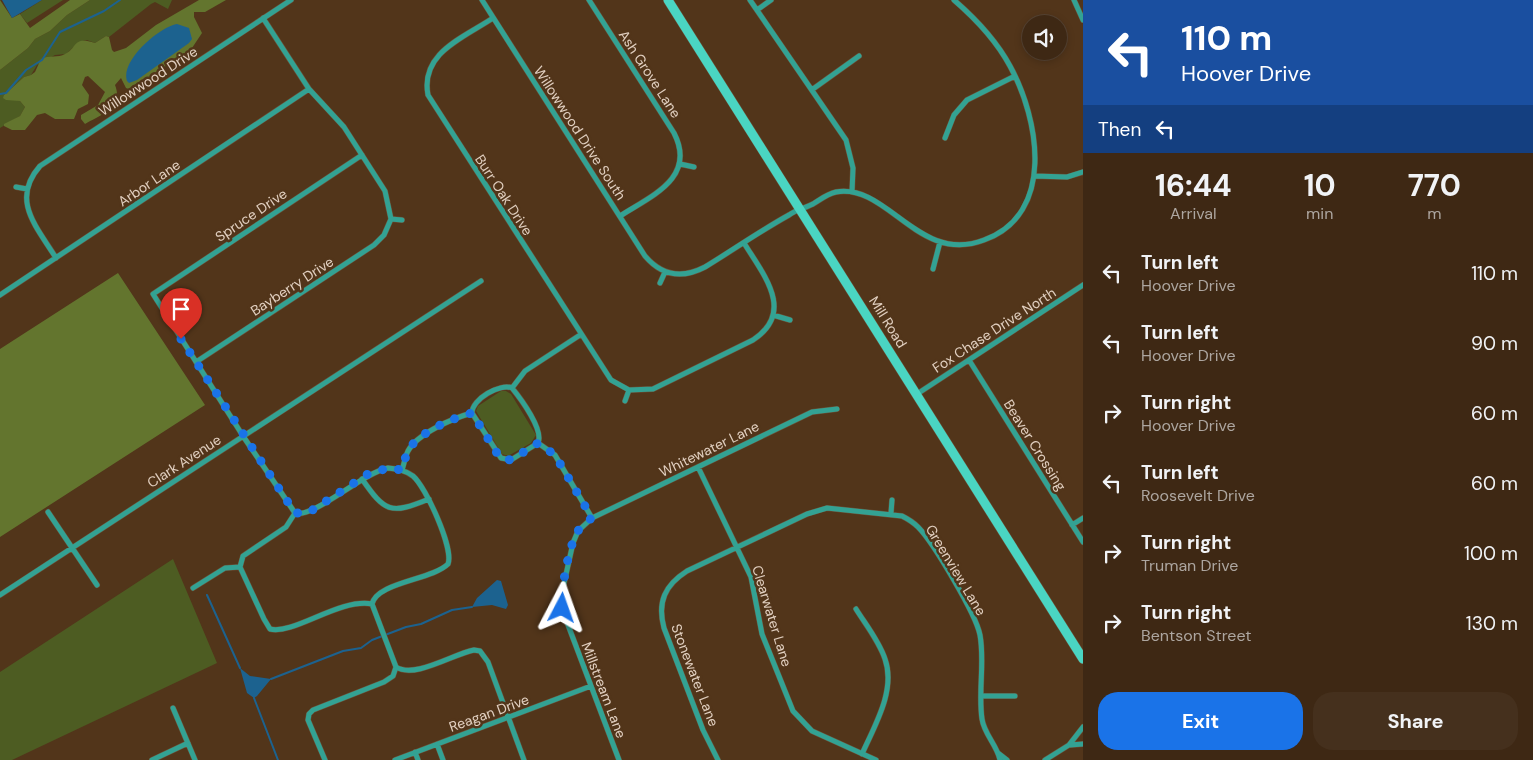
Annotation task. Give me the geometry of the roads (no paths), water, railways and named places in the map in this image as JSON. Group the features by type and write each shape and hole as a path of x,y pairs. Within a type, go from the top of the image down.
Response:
{"street":[{"name":"Willowwood Drive","path":"27,189 34,173 47,160 291,0"},
{"name":"Willowwood Drive South","path":"482,0 645,256 665,272"},
{"name":"Ash Grove Lane","path":"589,0 674,133 680,152 680,164"},
{"name":"Mill Road","path":"668,0 1083,659"},
{"path":"750,0 813,89 846,140 853,168 852,192"},
{"path":"757,10 772,0"},
{"path":"660,283 665,272 679,275 693,273 828,195 852,192 865,196 918,232 940,242 970,244 983,241 1005,229 1023,210 1034,176 1032,132 1028,110 1015,76 995,43 980,24 954,0"},
{"path":"1074,0 1083,20"},
{"path":"264,18 309,90 344,128 385,191 391,219 402,220"},
{"name":"Burr Oak Drive","path":"493,18 436,56 427,76 428,95 607,376 616,384 629,390"},
{"path":"813,89 859,56"},
{"path":"945,138 954,115 963,104 1015,76"},
{"name":"Arbor Lane","path":"0,295 309,90"},
{"name":"Spruce Drive","path":"196,362 153,294 362,155"},
{"path":"620,216 668,184 676,174 680,164 694,167"},
{"path":"1034,176 1068,177 1083,172"},
{"path":"16,186 27,189 26,201 32,219 56,258"},
{"name":"Bayberry Drive","path":"196,362 374,245 384,235 391,219"},
{"path":"933,269 940,242"},
{"path":"625,401 629,390 653,389 753,340 764,332 774,315 775,302 772,289 744,243"},
{"name":"Clark Avenue","path":"0,595 482,281"},
{"name":"Fox Chase Drive North","path":"917,394 1083,285"},
{"path":"774,315 790,320"},
{"path":"512,388 525,371 580,335"},
{"name":"Beaver Crossing","path":"969,360 1083,542"},
{"path":"196,362 295,513"},
{"path":"506,386 512,388 539,430 538,443 511,460 500,458 472,413 475,403 499,388 506,386"},
{"name":"Whitewater Lane","path":"592,518 812,412 837,408"},
{"path":"402,470 408,450 414,444 447,422 472,413"},
{"path":"538,443 555,455 592,518"},
{"name":"Clearwater Lane","path":"698,467 751,577 760,628 793,711 812,732 876,760"},
{"path":"295,513 308,513 362,478 378,470 402,470 419,482 429,499 449,552 448,564 438,570 380,592 372,604"},
{"path":"362,478 374,497 389,508 407,508 429,499"},
{"path":"891,513 892,500"},
{"name":"Greenview Lane","path":"736,547 816,510 838,508 891,513 911,521 919,528 975,618 980,635 983,726 1000,760"},
{"path":"48,512 97,585"},
{"path":"295,513 286,527 243,556 240,567 266,624 276,630 348,605 372,604"},
{"name":"Millstream Lane","path":"592,518 578,531 573,543 561,598 562,608 619,760"},
{"path":"1072,525 1083,518"},
{"name":"Stonewater Lane","path":"718,760 703,730 664,628 661,602 666,590 675,579 736,547"},
{"path":"193,588 225,568 240,567"},
{"path":"325,760 309,725 309,714 320,707 384,682 393,676 396,667 372,604"},
{"path":"856,609 878,645 885,660 888,674 884,701 862,754"},
{"path":"396,667 407,672 468,651 480,651 488,662 524,760"},
{"name":"Reagan Drive","path":"395,760 591,686"},
{"path":"982,696 1016,696"},
{"path":"173,708 195,760"},
{"path":"1045,760 1069,745 1083,727"},
{"path":"152,760 188,743"},
{"path":"437,744 443,760"},
{"path":"1069,745 1083,744"},
{"path":"416,752 418,760"},
{"name":"Greenview Lane","path":"998,753 1007,760"}],"water":[{"path":"2,0 42,0 12,18"},
{"path":"177,24 189,28 192,39 189,43 137,80 129,83 126,73 135,55 151,38 169,26"},
{"path":"497,580 501,581 508,605 506,609 492,605 472,607 477,598"},
{"path":"240,668 250,676 271,679 254,698 247,693"}],"waterway":[{"path":"0,94 6,93 26,70 42,60 60,32 104,11 120,0"},
{"path":"207,595 240,668"},
{"path":"271,679 343,651 361,648 372,640 406,627 421,624 452,610 472,607"},
{"path":"254,698 278,760"}]}
